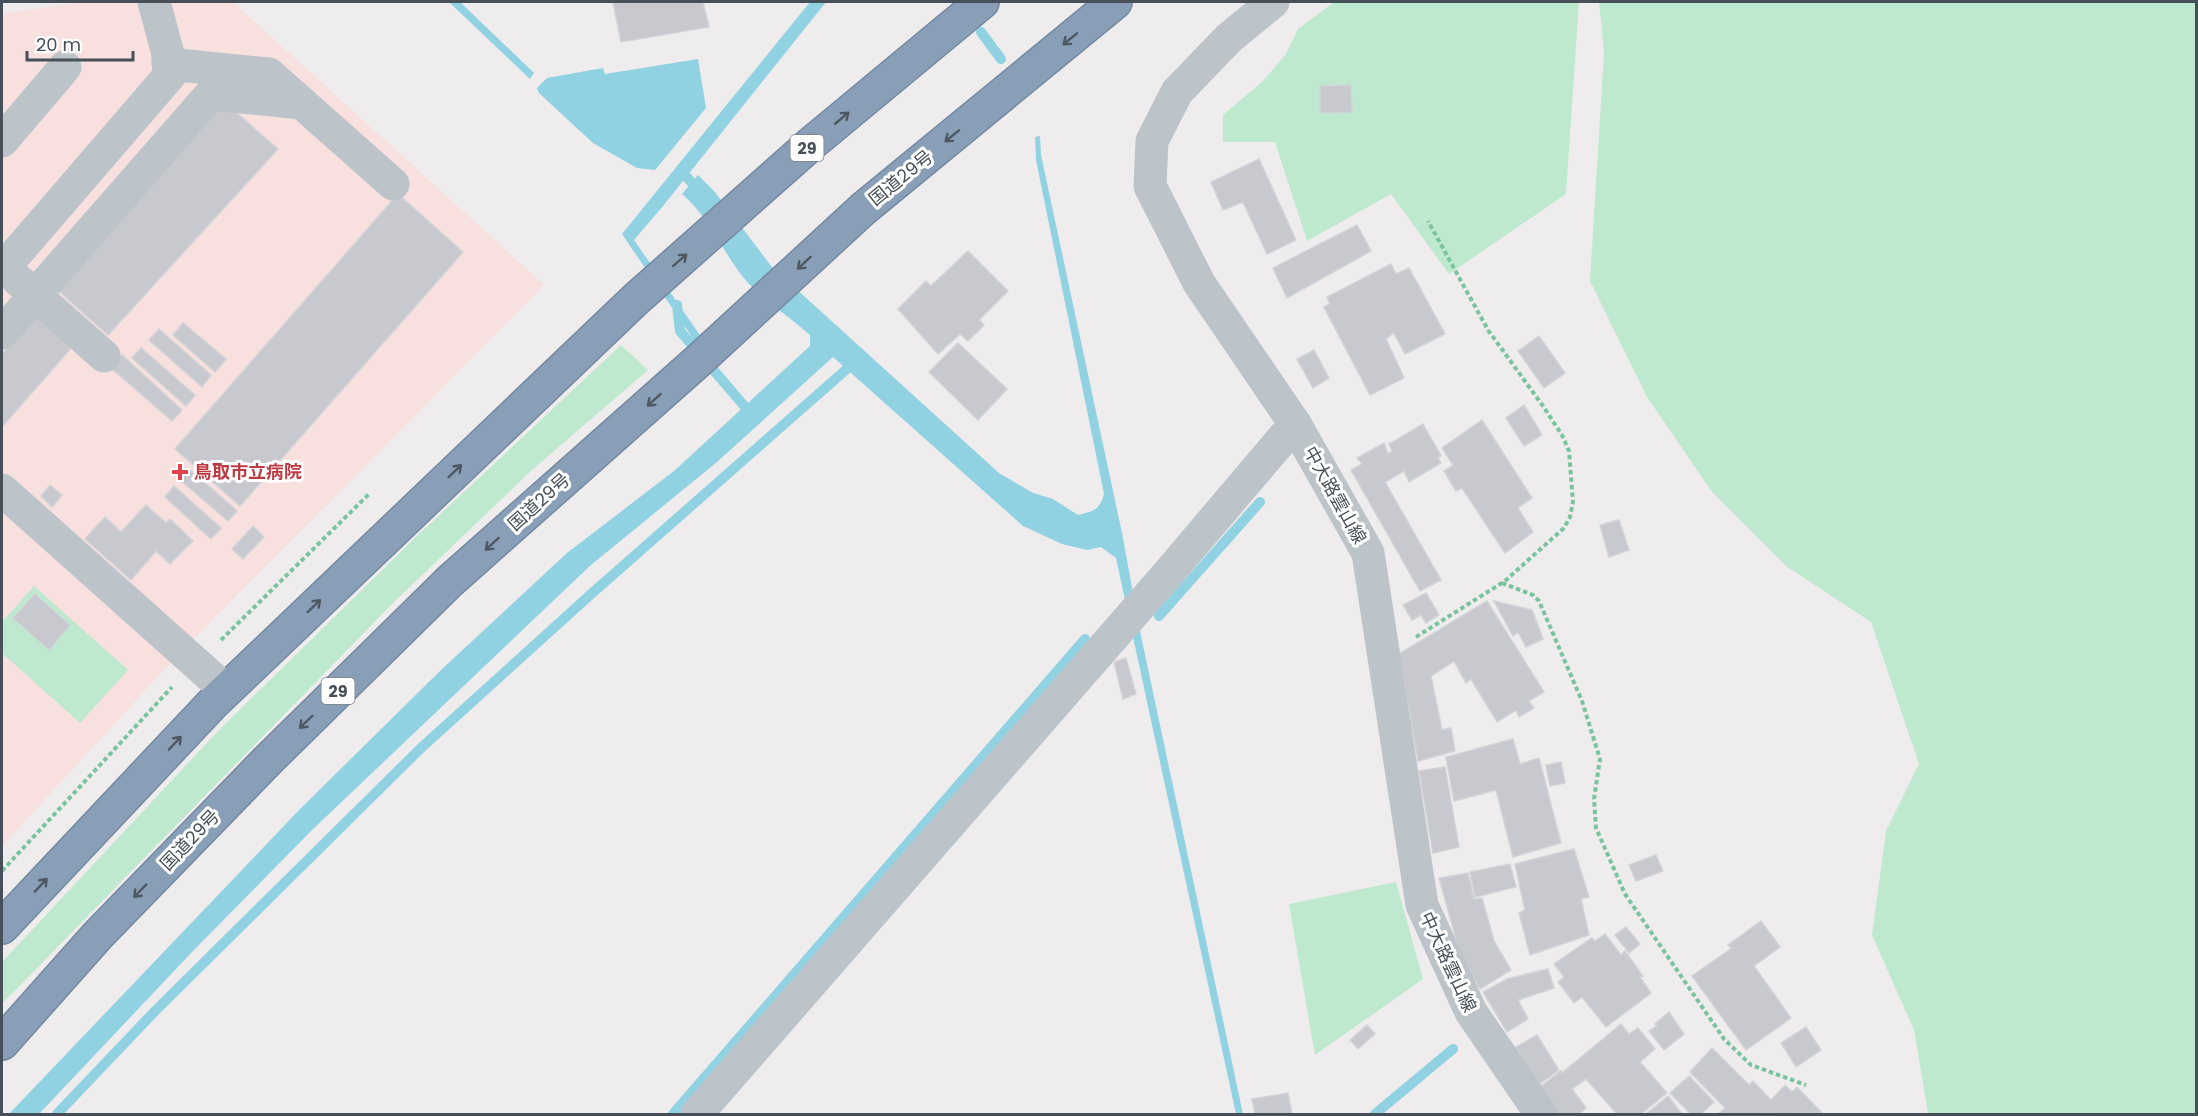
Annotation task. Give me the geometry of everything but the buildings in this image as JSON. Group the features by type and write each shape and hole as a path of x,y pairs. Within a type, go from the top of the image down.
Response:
{"highway":[{"name":"29","path":"2,927 226,690 636,298 812,143 982,2"},
{"name":"国道29号","path":"2,1043 106,927 270,758 450,581 698,361 863,209 1115,2"}],"street":[{"path":"104,356 3,269 170,75 167,50 154,2"},
{"name":"中大路雲山線","path":"1273,2 1229,38 1177,92 1152,141 1150,186 1199,283 1294,424 1368,553 1422,905 1471,1012 1541,1114"},
{"path":"168,64 269,74 393,184"},
{"path":"2,141 65,67"},
{"path":"2,333 211,93 302,103"},
{"path":"697,1114 1172,568 1294,424"},
{"path":"2,490 226,690"}],"path":[{"path":"1384,654 1433,627 1502,583 1564,528 1570,517 1573,502 1569,451 1562,435 1488,330 1428,221"},
{"path":"1502,583 1533,595 1539,601 1582,701 1600,759 1594,799 1596,828 1625,894 1724,1039 1751,1065 1806,1084"}],"shaded area":[{"name":"鳥取市立病院","path":"80,2 233,2 544,285 174,659 2,846 2,14"}],"green space":[{"path":"1334,2 1579,2 1566,194 1449,274 1391,194 1307,241 1275,142 1223,142 1223,115 1263,81 1286,54 1298,29"},
{"path":"1599,2 2196,2 2196,1114 1928,1114 1914,1030 1872,935 1886,831 1919,764 1871,622 1786,566 1712,492 1647,397 1590,281 1604,52"},
{"path":"621,345 648,370 532,470 393,603 2,1004 2,962 220,729 416,537"},
{"path":"34,586 128,670 80,723 2,653 2,622"},
{"path":"1396,882 1423,979 1315,1055 1289,904"}],"water":[{"path":"449,2 460,2 534,73 530,79"},
{"path":"810,2 826,2 634,240 704,341 698,346 622,234"},
{"path":"698,59 706,108 655,170 637,168 593,143 539,93 537,88 547,78 603,68 605,74"},
{"path":"1040,136 1041,155 1243,1114 1236,1114 1116,558 1101,547 1087,550 1062,544 1023,526 833,357 717,462 591,565 311,831 192,952 39,1114 9,1114 301,808 441,670 567,553 674,471 810,346 810,335 750,285 735,267 700,212 682,194 698,175 714,191 772,267 999,473 1033,493 1053,499 1078,515 1098,507 1104,494 1036,160 1035,137"}],"waterway":[{"path":"981,32 1001,59"},
{"path":"684,166 681,170 701,194"},
{"path":"677,305 680,331 752,415"},
{"path":"57,1114 156,1010 421,748 590,595 857,360"},
{"path":"1159,616 1260,502"},
{"path":"673,1114 1085,639"},
{"path":"1375,1114 1453,1049"}],"place":[{"name":"鳥取市立病院","path":"180,472"}]}
